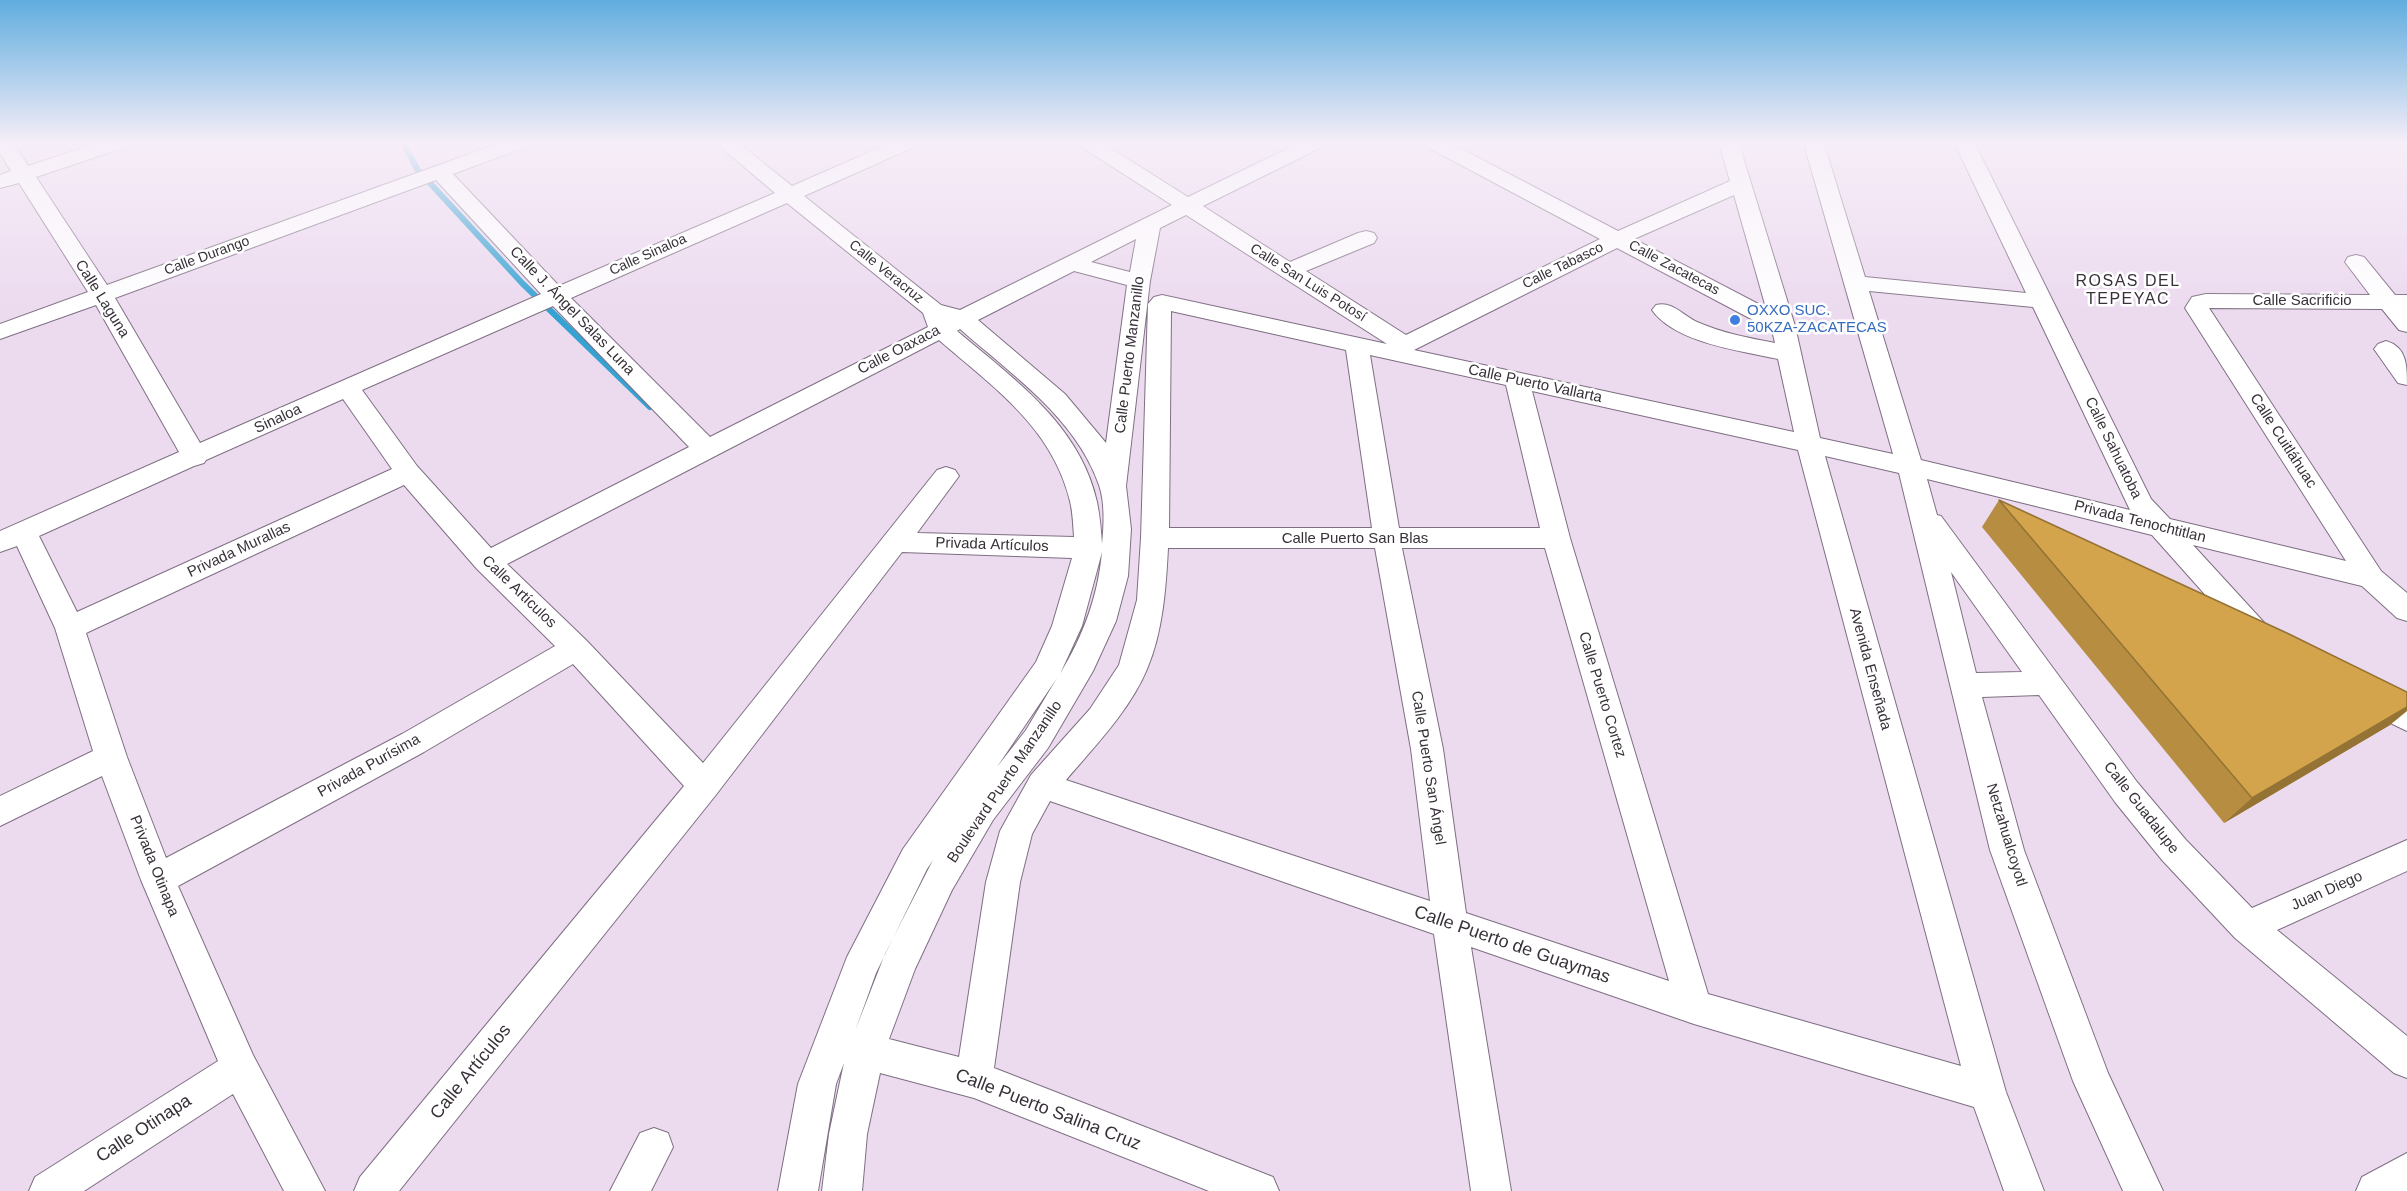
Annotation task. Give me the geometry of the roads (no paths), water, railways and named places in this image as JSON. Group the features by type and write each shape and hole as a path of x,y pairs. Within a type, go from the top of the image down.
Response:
{"street":[{"name":"Calle Laguna","path":"28,200 101,294 195,457"},
{"name":"Calle Durango","path":"0,332 363,200"},
{"name":"Calle J. Ángel Salas Luna","path":"466,200 556,296 706,448"},
{"name":"Calle Sinaloa","path":"556,296 775,200"},
{"name":"Calle Veracruz","path":"795,200 945,319"},
{"name":"Calle San Luis Potosí","path":"1179,200 1287,271 1396,348"},
{"name":"Calle Oaxaca","path":"487,562 706,448 945,319 1071,263 1199,200"},
{"name":"Calle Zacatecas","path":"1555,200 1776,303"},
{"name":"Calle Zacatecas","path":"1565,200 1783,326"},
{"name":"Calle Tabasco","path":"1396,348 1628,234 1705,200"},
{"name":"Avenida Enseñada","path":"1745,200 1783,326 1809,444 1987,1092 2024,1191"},
{"name":"Netzahualcoyotl","path":"1830,200 1923,511 1964,685 2007,850 2092,1081 2144,1191"},
{"name":"Calle Sahuatoba","path":"1992,200 2140,504 2262,640 2278,654"},
{"name":"Calle Puerto Manzanillo","path":"1113,487 1139,281 1150,223"},
{"path":"1287,271 1366,237"},
{"path":"2356,262 2398,302 2407,325"},
{"path":"1071,263 1139,281"},
{"path":"1855,283 2041,301"},
{"name":"Sinaloa","path":"12,537 556,296"},
{"name":"Calle Sacrificio","path":"2197,305 2206,301 2398,302"},
{"name":"Calle Puerto Vallarta","path":"1155,538 1161,303 1165,302 1357,346 1396,348 1517,381 1909,465"},
{"name":"Calle Cuitláhuac","path":"2197,305 2371,578"},
{"path":"1664,310 1672,319 1696,331 1789,354"},
{"name":"Boulevard Puerto Manzanillo","path":"798,1191 817,1083 849,1047 898,966 940,879 982,810 1037,739 1082,663 1102,621 1114,576 1117,529 1113,487 1097,450 1056,437 1031,406 945,319"},
{"name":"Calle Puerto San Ángel","path":"1357,346 1387,540 1427,749 1450,923 1491,1191"},
{"path":"2386,349 2407,377"},
{"name":"Calle Puerto Cortez","path":"1517,381 1556,538 1694,1006"},
{"name":"Calle Artículos","path":"347,387 408,472 487,562 576,648 704,786"},
{"name":"Boulevard Puerto Manzanillo","path":"842,1191 848,1134 849,1047 860,969 915,859 1048,668 1067,626 1089,548 1084,503 1077,480 1074,442"},
{"name":"Privada Tenochtitlan","path":"1909,465 2371,578"},
{"name":"Privada Murallas","path":"69,628 408,472"},
{"name":"Calle Artículos","path":"374,1191 704,786 946,476"},
{"name":"Calle Guadalupe","path":"1923,511 2126,792 2174,850 2247,927 2407,1060"},
{"name":"Privada Otinapa","path":"12,537 69,628 111,757 158,880 240,1068 305,1191"},
{"path":"974,1078 1003,882 1016,831 1042,785 1101,718 1133,668 1151,600 1155,538"},
{"name":"Calle Puerto San Blas","path":"1155,538 1387,540 1556,538"},
{"name":"Privada Artículos","path":"894,542 1089,548"},
{"path":"2371,578 2407,610"},
{"name":"Privada Purísima","path":"158,880 413,742 576,648"},
{"path":"1964,685 2047,682"},
{"path":"2343,686 2407,718"},
{"path":"0,812 111,757"},
{"name":"Calle Puerto de Guaymas","path":"1042,785 1694,1006 1987,1092"},
{"name":"Juan Diego","path":"2247,927 2407,855"},
{"name":"Calle Puerto Salina Cruz","path":"849,1047 974,1078 1259,1191"},
{"name":"Calle Otinapa","path":"49,1191 240,1068"},
{"path":"630,1191 654,1147"},
{"path":"2376,1191 2407,1173"}],"waterway":[{"path":"445,200 522,283 650,407"}],"place":[{"name":"OXXO SUC. 50KZA-ZACATECAS","path":"1735,320"}],"district":[{"name":"ROSAS DEL TEPEYAC","path":"2128,291"}]}
